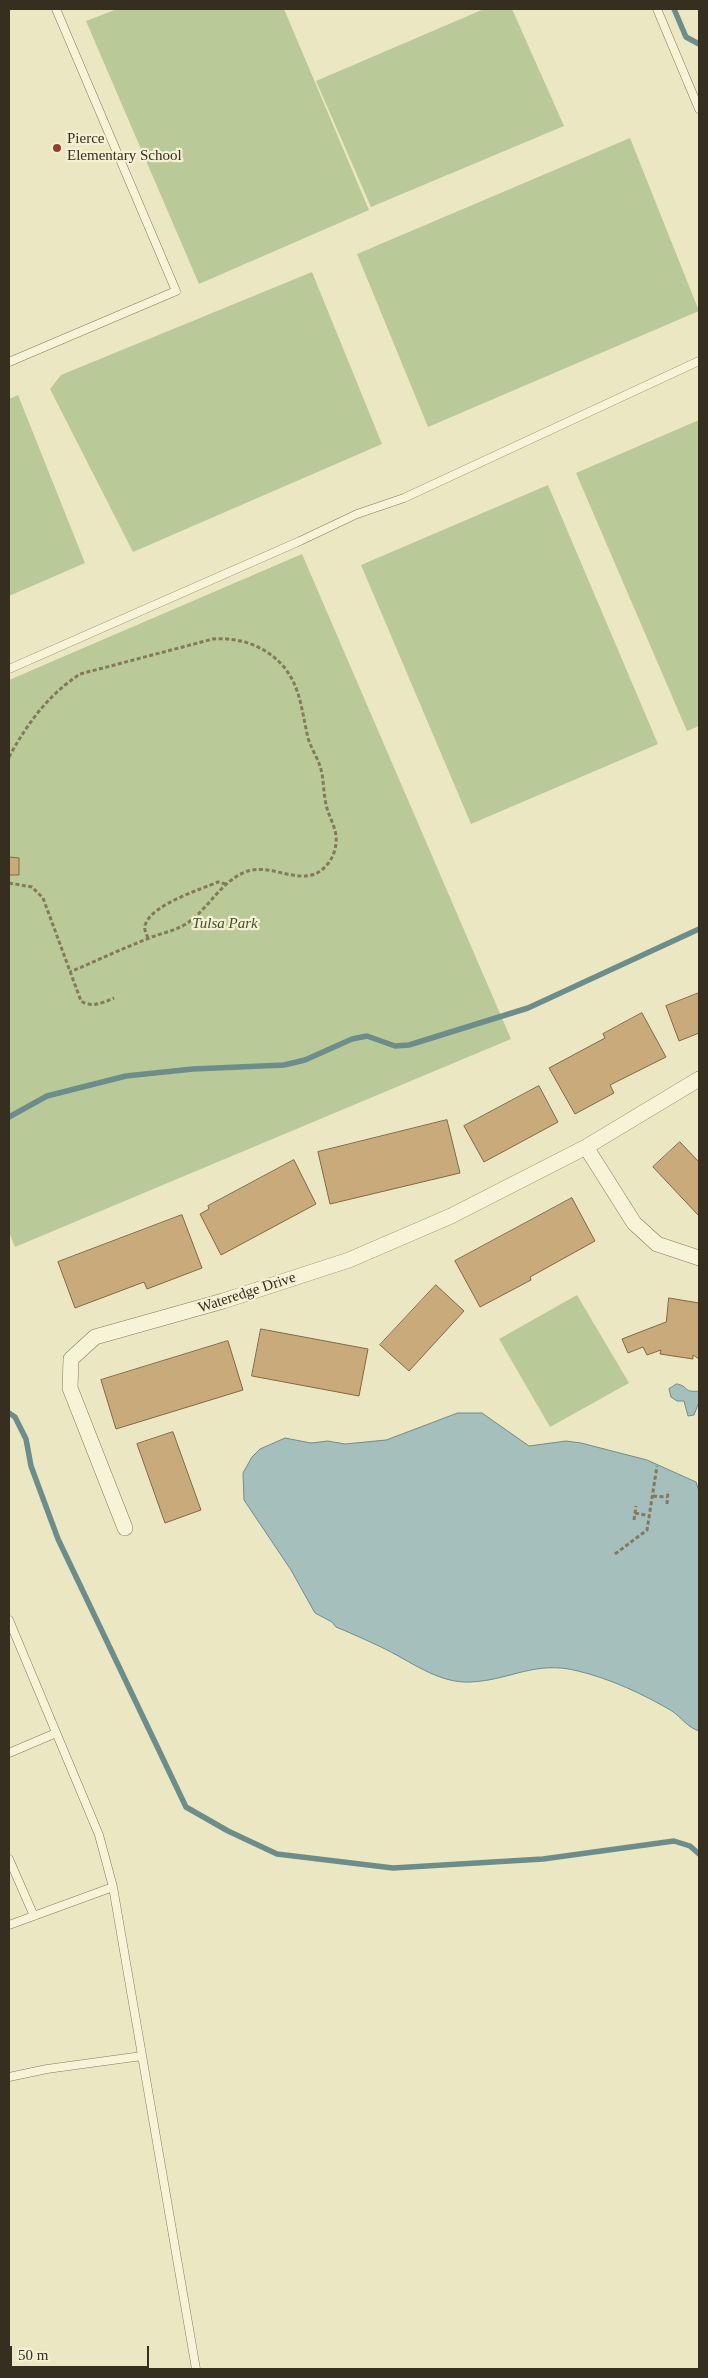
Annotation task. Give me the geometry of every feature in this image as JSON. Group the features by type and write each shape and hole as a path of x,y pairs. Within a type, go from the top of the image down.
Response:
{"street":[{"name":"Wateredge Drive","path":"124,1528 70,1388 72,1359 95,1337 223,1301 349,1260 451,1216 586,1147 699,1079"},
{"path":"586,1147 634,1223 657,1244 699,1258"}],"lane":[{"path":"9,362 176,291 56,9"},
{"path":"657,9 699,109"},
{"path":"9,668 300,541 357,514 404,498 699,361"},
{"path":"9,1620 99,1835 113,1887 196,2369"},
{"path":"9,1753 56,1733"},
{"path":"9,1859 34,1916"},
{"path":"9,1925 113,1887"},
{"path":"9,2078 47,2069 142,2056"}],"path":[{"path":"9,757 27,723 67,683 80,674 213,639 237,639 262,649 284,668 298,690 309,740 322,774 326,803 336,835 335,851 326,866 313,875 299,876 270,870 254,870 236,876 226,884 202,911 185,925 170,932 148,938 70,972"},
{"path":"148,938 145,923 161,908 218,882 226,884"},
{"path":"9,883 32,887 43,898 81,1001 95,1005 114,998"},
{"path":"615,1554 648,1530 657,1466"},
{"path":"667,1504 668,1491"},
{"path":"653,1496 667,1498"},
{"path":"634,1520 636,1506"},
{"path":"635,1513 650,1516"}],"green space":[{"path":"117,9 284,9 369,210 199,284 86,21"},
{"path":"484,9 512,9 564,126 371,207 316,81"},
{"path":"630,138 699,311 428,427 357,254"},
{"path":"312,272 382,444 133,552 50,389 61,375"},
{"path":"18,395 85,563 9,596 9,399"},
{"path":"699,420 699,726 687,731 576,473"},
{"path":"548,485 658,744 471,824 361,565"},
{"name":"Tulsa Park","path":"302,554 511,1039 15,1247 9,1232 9,680"},
{"path":"577,1295 629,1383 550,1427 499,1339"}],"water":[{"path":"677,1384 691,1391 699,1391 699,1402 694,1415 688,1416 684,1401 677,1401 671,1397 669,1389"},
{"path":"458,1413 482,1413 529,1446 566,1441 581,1443 647,1460 696,1482 699,1491 699,1731 688,1725 672,1711 638,1693 603,1678 578,1671 549,1668 536,1669 485,1681 459,1682 447,1679 424,1670 381,1647 336,1627 332,1622 315,1613 291,1570 244,1500 243,1473 252,1457 260,1449 285,1438 311,1443 328,1441 345,1444 386,1440"}],"building":[{"path":"9,857 19,858 19,875 9,875"},
{"path":"699,993 699,1033 679,1041 666,1006"},
{"path":"642,1013 666,1057 610,1085 614,1093 575,1114 549,1068 605,1038 603,1034"},
{"path":"539,1086 558,1122 484,1162 464,1126"},
{"path":"447,1120 460,1173 330,1204 318,1152"},
{"path":"680,1142 699,1162 699,1216 653,1167"},
{"path":"294,1160 316,1204 221,1255 200,1214 209,1209 208,1206"},
{"path":"572,1198 595,1241 530,1277 531,1280 480,1307 455,1261"},
{"path":"182,1215 202,1268 147,1289 144,1282 75,1308 58,1262"},
{"path":"436,1285 464,1311 409,1371 380,1345"},
{"path":"669,1298 699,1303 699,1359 693,1355 693,1359 660,1354 661,1350 647,1355 643,1347 628,1353 622,1339 666,1322"},
{"path":"261,1329 368,1349 359,1396 252,1376"},
{"path":"228,1341 243,1390 116,1429 101,1380"},
{"path":"173,1432 201,1510 165,1523 137,1444"}],"waterway":[{"path":"674,9 686,37 699,44"},
{"path":"9,1117 47,1096 126,1076 193,1069 284,1065 305,1060 352,1039 367,1036 395,1046 409,1045 528,1008 699,929"},
{"path":"9,1413 15,1417 26,1439 31,1466 58,1539 186,1807 228,1831 277,1854 393,1868 543,1859 674,1841 690,1846 699,1854"}],"place":[{"name":"Pierce Elementary School","path":"57,148"}]}
